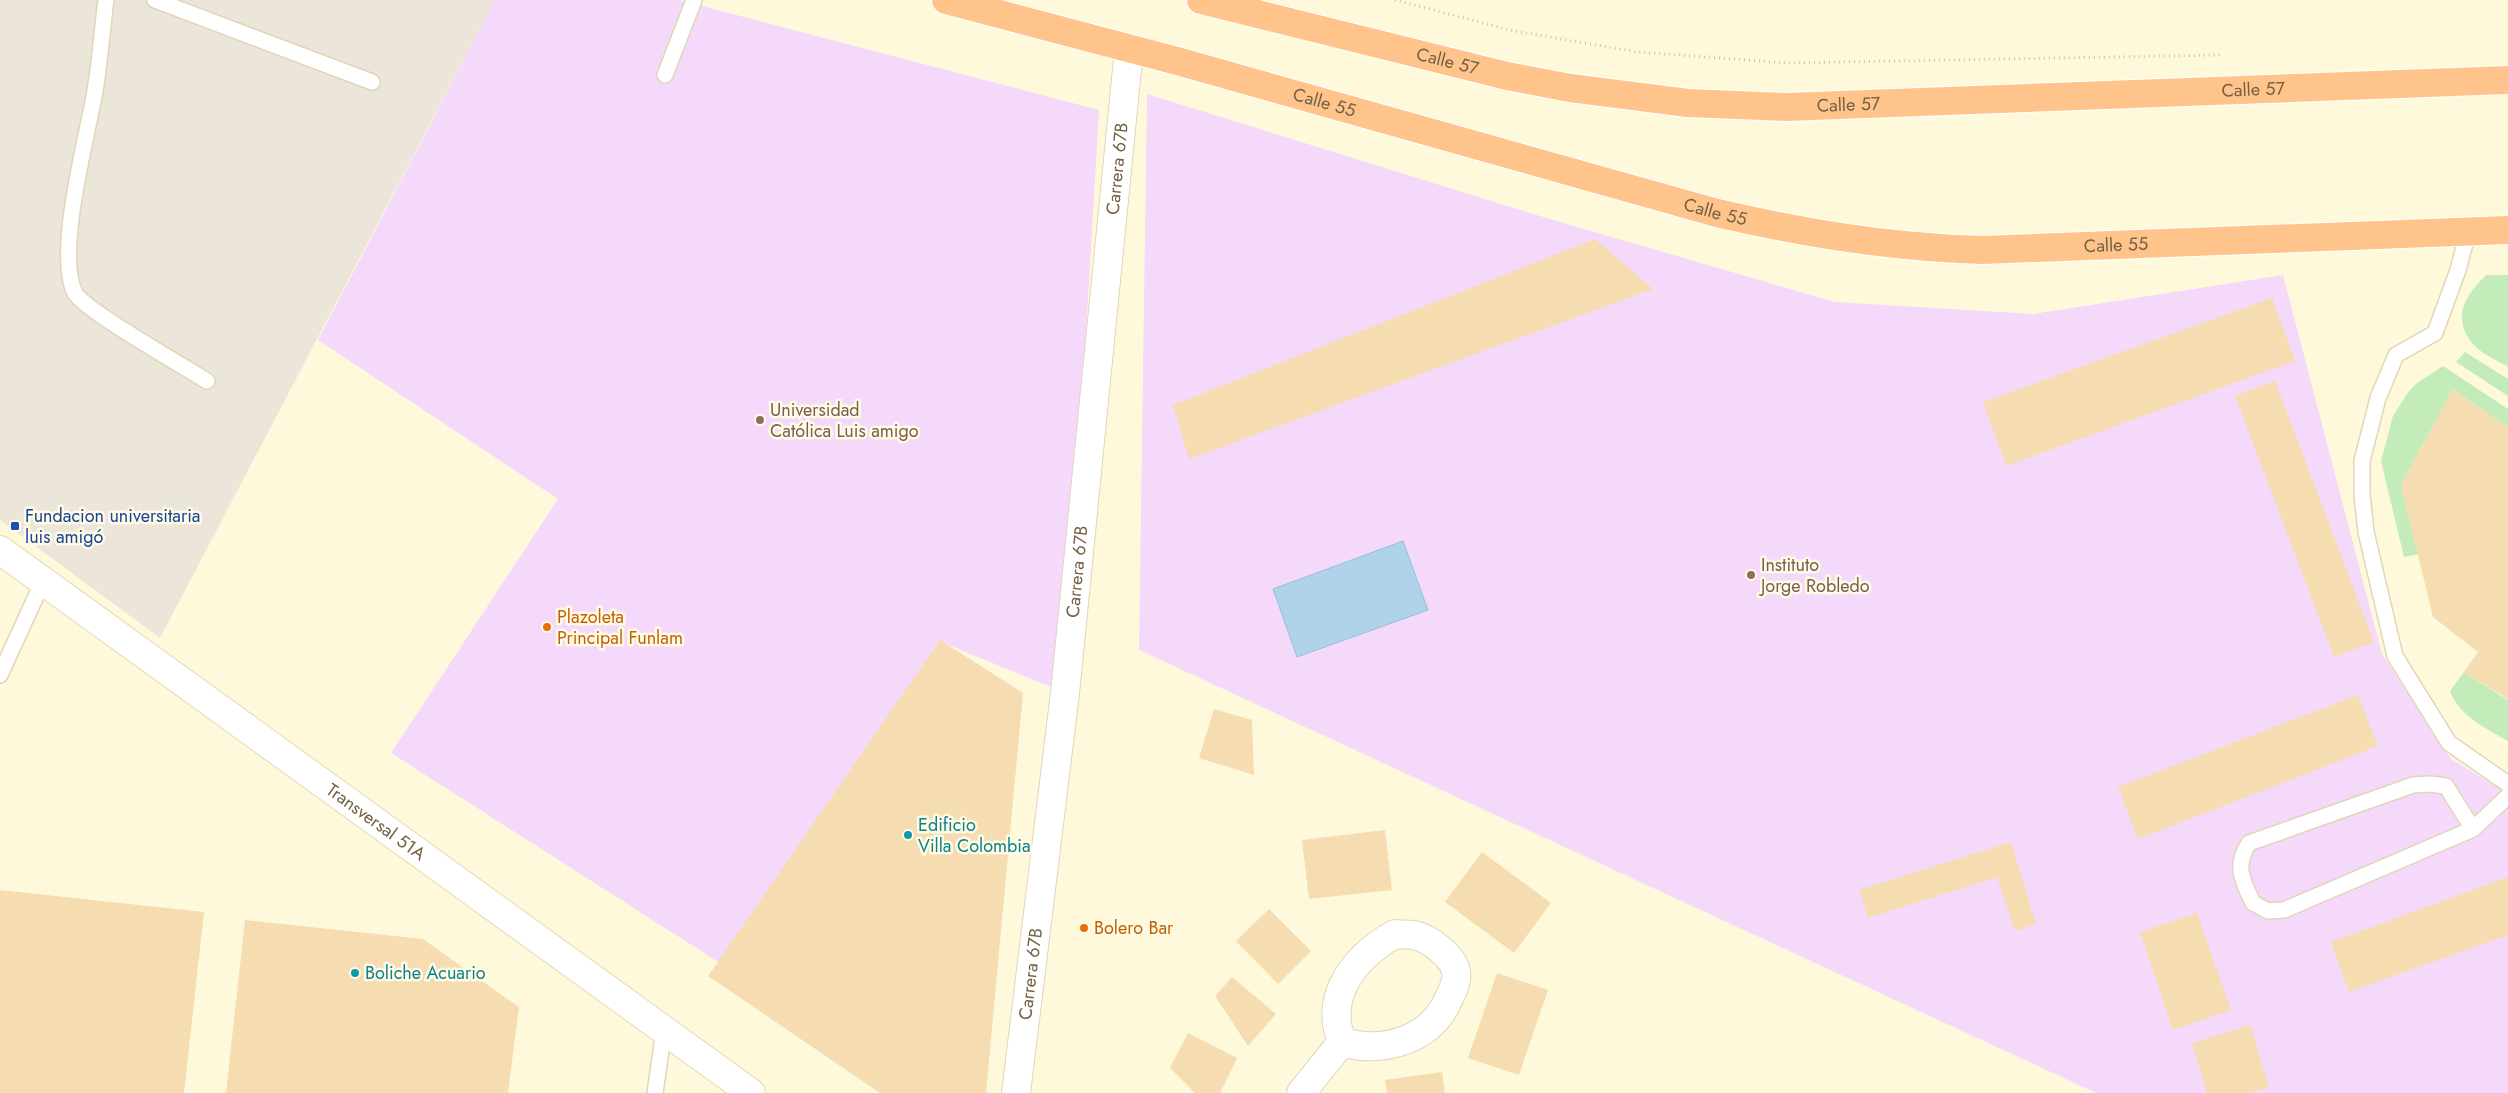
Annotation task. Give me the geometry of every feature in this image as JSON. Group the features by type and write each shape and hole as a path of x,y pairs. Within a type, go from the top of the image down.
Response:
{"highway":[{"name":"Calle 55","path":"946,0 1718,213 1795,231 1851,240 1942,249 1983,250 2508,230"},
{"name":"Calle 57","path":"1201,0 1507,76 1634,98 1722,105 1796,106 2508,80"}],"street":[{"name":"Carrera 67B","path":"1016,1093 1066,693 1129,49"},
{"name":"Transversal 51A","path":"0,550 751,1093"},
{"path":"1395,934 1415,935 1436,946 1449,960 1456,972 1453,989 1444,1011 1432,1024 1404,1042 1356,1046 1342,1042 1338,1032 1336,1013 1339,995 1352,970 1374,946 1395,934"},
{"path":"1302,1093 1342,1042"}],"lane":[{"path":"106,0 95,89 68,241 67,269 75,294 95,311 207,381"},
{"path":"155,0 372,82"},
{"path":"665,75 694,0"},
{"path":"2468,232 2458,270 2434,333 2396,355 2378,398 2362,461 2366,532 2395,656 2449,743 2508,784"},
{"path":"0,675 43,581"},
{"path":"2473,829 2446,786 2430,784 2413,785 2249,842 2242,854 2240,875 2253,903 2268,911 2284,910 2473,829 2508,796"},
{"path":"655,1093 664,1030"}],"path":[{"path":"1395,0 1514,31 1628,50 1788,63 2222,55"}],"shaded area":[{"path":"0,0 495,0 160,638 0,520"},
{"name":"Universidad Católica Luis amigo","path":"495,0 679,0 1099,110 1065,693 939,641 726,967 391,753 558,499 318,340"},
{"name":"Instituto Jorge Robledo","path":"1147,94 1543,217 1835,302 2033,314 2283,275 2382,654 2451,759 2508,793 2508,1093 2096,1093 1139,650"}],"green space":[{"path":"2486,275 2508,275 2508,367 2475,347 2466,333 2463,324 2462,315 2467,298"},
{"path":"2465,352 2508,379 2508,396 2456,362"},
{"path":"2443,366 2508,409 2508,428 2453,389 2401,485 2419,554 2404,557 2381,461 2393,416 2409,391 2417,383"},
{"path":"2464,672 2508,700 2508,741 2474,721 2454,700 2450,691"}],"water":[{"path":"1403,541 1428,610 1297,657 1273,589"}],"building":[{"path":"1595,239 1653,289 1189,459 1173,405"},
{"path":"2272,298 2295,361 2006,466 1983,402"},
{"path":"2275,381 2374,642 2334,657 2235,396"},
{"path":"2453,389 2508,428 2508,699 2464,672 2478,652 2433,617 2401,485"},
{"name":"Edificio Villa Colombia","path":"940,640 1023,693 986,1093 880,1093 708,976"},
{"path":"2358,695 2378,746 2138,839 2118,787"},
{"path":"1214,709 1252,720 1254,775 1199,758"},
{"path":"1385,830 1392,890 1309,899 1302,840"},
{"path":"2011,842 2036,924 2015,931 1997,877 1868,918 1859,890"},
{"path":"1482,852 1551,903 1514,953 1445,902"},
{"path":"2508,877 2508,935 2349,992 2331,942"},
{"path":"0,890 204,912 184,1093 0,1093"},
{"path":"1269,909 1311,951 1278,984 1236,941"},
{"path":"2197,913 2231,1010 2173,1030 2140,932"},
{"name":"Boliche Acuario","path":"245,920 423,939 519,1007 508,1093 226,1093"},
{"path":"1497,973 1548,990 1519,1075 1468,1058"},
{"path":"1232,977 1276,1014 1248,1046 1215,996"},
{"path":"2250,1025 2269,1087 2248,1093 2207,1093 2192,1043"},
{"path":"1188,1033 1237,1058 1220,1093 1195,1093 1170,1068"},
{"path":"1442,1072 1445,1093 1387,1093 1385,1080"}],"place":[{"name":"Universidad Católica Luis amigo","path":"760,420"},
{"name":"Fundacion universitaria luis amigó","path":"15,526"},
{"name":"Instituto Jorge Robledo","path":"1751,575"},
{"name":"Plazoleta Principal Funlam","path":"547,627"},
{"name":"Edificio Villa Colombia","path":"908,835"},
{"name":"Bolero Bar","path":"1084,928"},
{"name":"Boliche Acuario","path":"355,973"}]}
